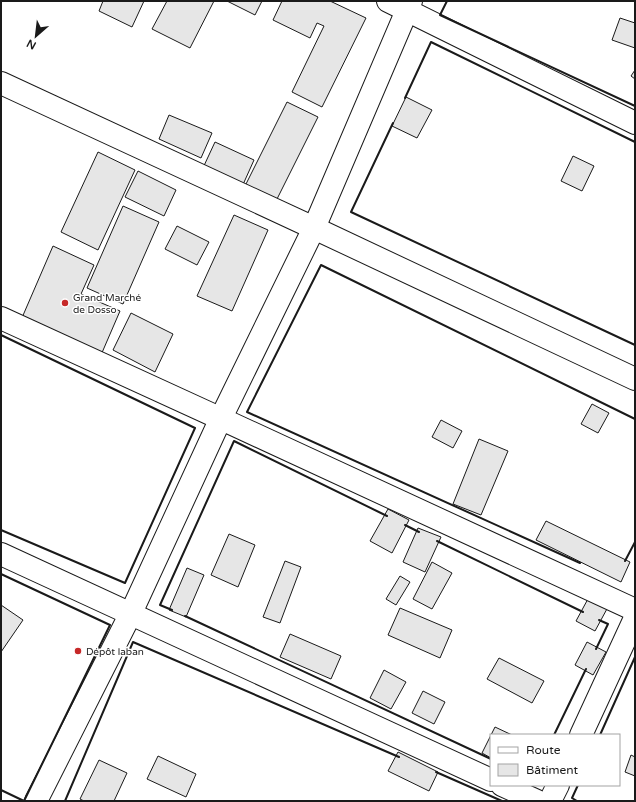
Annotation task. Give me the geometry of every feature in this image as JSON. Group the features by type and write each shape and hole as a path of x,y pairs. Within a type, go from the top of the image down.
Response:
{"street":[{"path":"36,801 131,613 221,418 314,228 402,4 635,123"},
{"path":"1,83 635,379"},
{"path":"1,318 221,418 402,504 635,610"},
{"path":"1,554 490,780"},
{"path":"581,734 635,618"},
{"path":"504,786 537,801"},
{"path":"550,801 558,786"}],"building":[{"path":"103,1 144,1 132,27 99,11"},
{"path":"167,1 214,1 190,48 152,29"},
{"path":"227,1 262,1 255,15"},
{"path":"282,1 330,1 366,18 322,107 292,92 324,26 317,23 310,38 273,20"},
{"path":"620,18 635,23 635,48 612,40"},
{"path":"635,70 635,79 631,76"},
{"path":"406,97 432,110 417,138 392,126"},
{"path":"287,102 318,117 272,209 241,194"},
{"path":"169,115 212,133 201,158 159,139"},
{"path":"215,142 254,160 241,189 202,170"},
{"path":"98,152 135,170 98,250 61,232"},
{"path":"573,156 594,166 582,191 561,181"},
{"path":"138,171 176,190 164,216 125,197"},
{"name":"Grand Marché de Dosso","path":"123,206 159,222 123,304 87,288"},
{"path":"234,215 268,230 232,311 197,296"},
{"path":"177,226 209,242 197,265 165,249"},
{"name":"Grand Marché de Dosso","path":"53,246 94,265 81,294 120,311 101,355 21,320"},
{"name":"Grand Marché de Dosso","path":"131,313 173,334 155,372 113,350"},
{"path":"592,404 609,413 598,433 581,424"},
{"path":"441,420 462,431 453,448 432,437"},
{"path":"479,439 508,451 481,515 453,504"},
{"path":"388,509 409,520 392,553 370,541"},
{"path":"546,521 630,562 621,582 536,540"},
{"path":"418,528 441,537 425,572 403,562"},
{"path":"229,534 255,545 238,587 211,575"},
{"path":"285,561 301,567 280,623 263,617"},
{"path":"432,562 452,573 432,609 413,599"},
{"path":"187,568 204,575 186,617 169,610"},
{"path":"400,576 410,582 396,605 386,599"},
{"path":"589,597 608,607 595,631 576,621"},
{"path":"1,605 23,620 1,652"},
{"path":"400,608 452,630 440,658 388,635"},
{"path":"290,634 341,656 331,679 280,657"},
{"path":"587,642 606,652 593,675 575,665"},
{"path":"499,658 544,681 532,703 487,679"},
{"path":"384,670 406,682 391,709 370,698"},
{"path":"423,691 445,702 434,724 412,713"},
{"path":"495,727 510,734 492,734"},
{"path":"490,737 490,757 482,753"},
{"path":"398,752 438,772 429,791 388,771"},
{"path":"631,755 635,757 635,776 625,772"},
{"path":"158,756 196,774 186,797 147,779"},
{"path":"99,760 127,773 114,801 84,801 80,799"}],"wall":[{"path":"447,1 440,15 635,106"},
{"path":"405,98 431,42 635,142"},
{"path":"393,123 351,212 635,345"},
{"path":"580,563 247,412 321,265 635,419"},
{"path":"1,335 195,428 125,583 1,530"},
{"path":"172,610 160,605 234,441 387,516"},
{"path":"405,525 419,532"},
{"path":"437,541 583,612"},
{"path":"625,561 635,542"},
{"path":"1,574 110,625 24,801 1,790"},
{"path":"185,616 490,759"},
{"path":"596,649 608,624 599,620"},
{"path":"65,801 133,642 399,757"},
{"path":"600,734 635,657"},
{"path":"554,734 586,669"},
{"path":"436,772 502,801"},
{"path":"577,801 572,798 578,786"}],"place":[{"name":"Grand Marché de Dosso","path":"65,303"},
{"name":"Dépôt laban","path":"78,651"}]}
